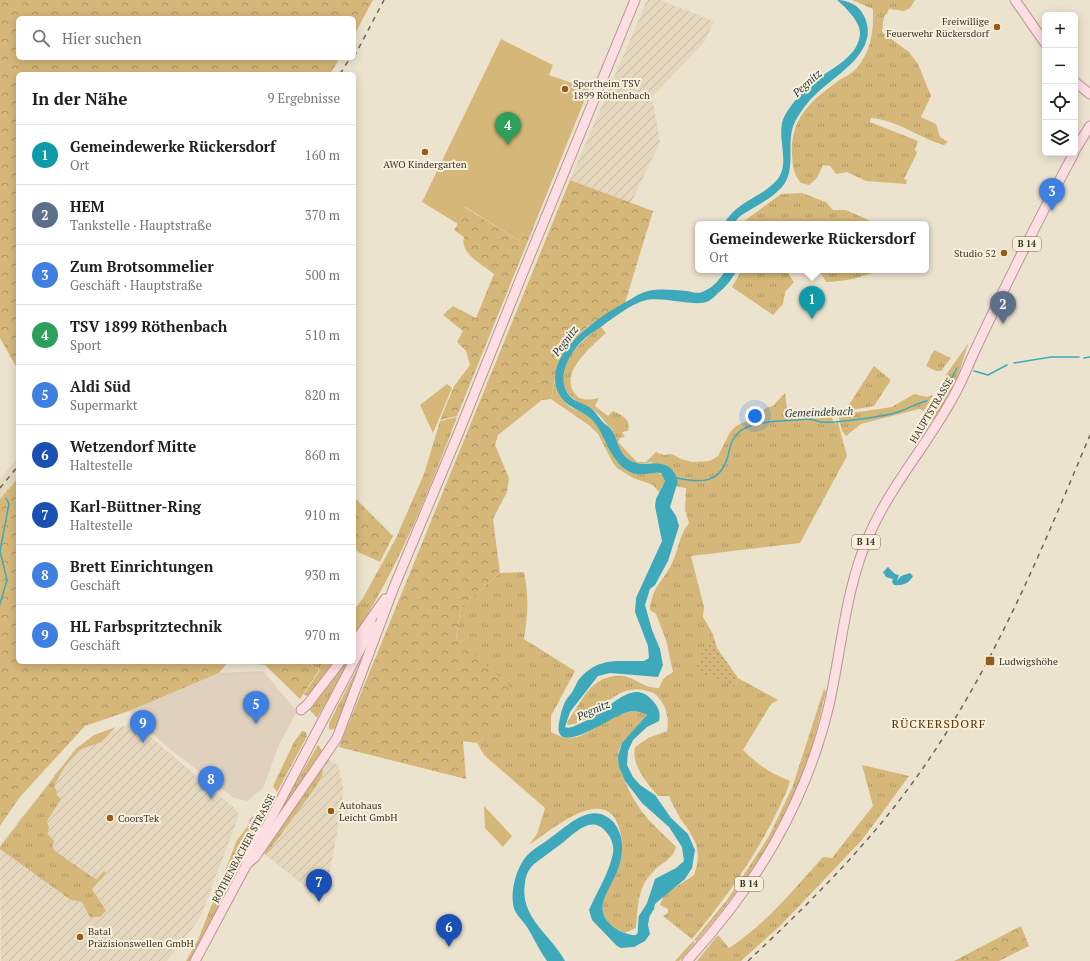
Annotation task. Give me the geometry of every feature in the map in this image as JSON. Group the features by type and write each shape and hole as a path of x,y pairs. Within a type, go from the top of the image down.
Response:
{"main road":[{"path":"247,864 255,857 337,738 394,587 459,432 635,0"},
{"path":"1015,0 1042,39"},
{"path":"1078,84 1090,94"},
{"name":"HAUPTSTRASSE","path":"1078,146 1090,126"},
{"name":"HAUPTSTRASSE","path":"687,961 726,915 754,878 779,838 801,792 816,751 833,686 848,600 857,566 870,533 896,486 959,386 978,343 1035,226 1072,156"},
{"path":"356,640 394,587"},
{"name":"RÖTHENBACHER STRASSE","path":"356,658 394,587"},
{"path":"301,710 308,705 339,664"},
{"name":"RÖTHENBACHER STRASSE","path":"195,961 353,664"},
{"path":"247,864 246,858 257,834 258,828 255,822"}],"shaded area":[{"path":"647,0 660,0 714,21 705,41 652,97 660,142 631,203 570,180"},
{"path":"16,459 16,480 0,499 0,479"},
{"path":"263,671 294,708 296,713 279,745 263,788 247,801 234,798 166,746 129,711 219,673"},
{"path":"133,722 235,809 239,815 200,918 167,961 1,961 0,845 76,748"},
{"path":"330,760 338,765 343,787 342,806 330,871 318,897 266,855 315,788 324,762"}],"green space":[{"path":"0,0 373,0 356,31 356,16 16,16 16,60 339,60 331,72 16,72 16,366 0,338"},
{"path":"852,0 915,0 910,8 904,11 889,9 887,14 884,16 882,32 909,52 918,64 931,96 921,117 936,124 940,137 948,142 944,145 890,122 871,118 870,122 918,141 915,150 917,153 904,179 907,180 906,184 866,181 847,172 836,174 830,166 823,165 817,178 809,185 801,183 796,177 792,155 792,142 799,121 804,112 819,96 856,69 868,48 872,33 873,9"},
{"path":"501,39 553,65 549,75 589,89 536,221 531,219 520,241 465,207 450,219 422,202"},
{"path":"570,180 653,211 625,303 587,327 569,347 557,368 551,399 542,400 498,435 495,445 509,478 507,492 493,519 500,573 461,607 456,638 509,685 504,711 491,731 477,743 463,741 466,779 339,747"},
{"path":"802,193 826,202 833,210 846,210 870,221 744,221 781,194"},
{"path":"464,207 520,241 531,218 536,221 457,416 440,420 454,386 470,365 466,351 457,342 463,331 443,315 453,306 476,318 494,274 478,263 468,253 463,243 464,237 454,230 458,224 450,219"},
{"path":"740,273 788,273 794,282 785,292 783,304 773,315 732,287"},
{"path":"821,273 872,273 853,279 826,282"},
{"path":"601,327 606,333 585,353 573,370 571,387 578,397 590,400 599,398 595,406 608,416 613,411 625,418 629,427 628,431 622,432 625,437 620,438 618,442 637,462 646,462 656,452 664,455 672,454 681,459 692,462 710,461 718,456 730,432 736,426 757,416 766,408 773,406 785,393 788,416 827,416 831,417 836,425 837,419 847,456 800,543 691,556 704,607 703,617 713,634 711,638 735,687 738,678 778,700 771,704 743,750 765,768 790,781 773,820 746,867 715,911 692,939 663,916 668,913 668,909 660,905 664,895 694,875 698,858 696,845 669,796 658,796 645,780 635,760 634,754 635,747 648,738 667,731 668,722 663,705 658,697 653,693 644,690 632,689 613,697 587,718 578,723 568,725 567,722 586,693 598,682 606,678 624,676 646,686 659,688 663,679 673,672 666,640 656,614 650,610 655,590 669,569 683,532 689,523 685,510 686,488 675,486 678,481 651,462 635,463 627,459 620,451 611,428 598,414 576,401 565,389 563,379 564,369 569,359 584,340"},
{"path":"968,344 956,383 935,419 929,421 928,415 944,386 945,376"},
{"path":"934,350 951,358 941,371 936,371 926,366"},
{"path":"874,366 891,380 874,406 845,411"},
{"path":"556,377 562,397 567,404 592,418 601,430 619,464 631,472 655,472 663,476 665,481 659,492 653,485 633,478 617,468 598,434 590,426 551,399"},
{"path":"447,384 452,388 433,433 420,405"},
{"path":"914,394 927,397 933,395 924,411 919,409 861,424 846,436 842,431 838,415 892,407"},
{"path":"457,417 424,501 399,557 356,633 356,607 363,598 396,538 424,474 440,421"},
{"path":"16,480 16,664 226,664 219,673 129,711 85,726 19,798 0,826 0,499"},
{"path":"356,499 393,536 380,562 358,552 356,550"},
{"path":"524,572 527,590 527,606 524,639 575,671 551,716 551,732 566,738 576,737 625,712 635,712 647,715 641,724 625,740 619,750 619,765 630,793 640,808 651,823 676,847 672,855 655,870 643,885 639,899 636,928 624,933 608,922 603,912 603,901 618,870 622,853 620,830 611,814 601,809 589,810 575,815 562,822 529,845 537,834 545,808 484,755 477,743 484,738 456,639 461,607 500,573"},
{"path":"713,634 717,648 738,678 735,687 693,669"},
{"path":"255,664 311,664 319,670 300,699 265,665"},
{"path":"311,664 333,664 306,696 304,694 320,670"},
{"path":"343,664 349,664 317,718 310,710"},
{"path":"357,669 359,669 338,728 329,730 329,723"},
{"path":"824,689 826,692 810,754 793,797 781,822 767,846 736,892 695,943 696,941 694,940 727,900 768,838 792,788"},
{"path":"116,727 101,742 79,750 64,768 54,786 57,791 56,794 61,799 47,821 49,828 47,833 54,841 52,847 55,851 92,877 97,879 104,871 106,873 92,889 106,911 100,917 90,917 82,902 71,900 0,849 0,847 76,749 94,735"},
{"path":"302,731 306,732 307,736 277,792 273,786 294,742"},
{"path":"318,745 323,752 286,805 284,803"},
{"path":"324,762 322,776 315,788 266,855 261,850"},
{"path":"862,765 909,776 862,840 781,925 741,961 697,961 718,935 729,948 742,939 779,906 823,857 832,858 873,806"},
{"path":"484,806 512,836 503,847 485,828"},
{"path":"248,826 253,829 251,840 244,856 191,961 186,961 198,940 237,840"},
{"path":"1021,926 1029,946 999,961 954,961"},
{"path":"693,941 695,943 679,961 675,961"}],"water":[{"path":"837,0 853,4 862,12 864,16 868,29 867,40 862,51 845,70 813,97 797,118 791,136 789,172 781,188 766,200 739,217 736,221 726,221 729,216 742,205 771,186 777,180 783,165 781,131 785,115 805,90 847,58 858,43 860,29 852,15"},
{"path":"724,273 735,273 731,280 709,301 695,303 659,299 637,303 585,339 572,354 564,373 566,391 573,399 587,406 596,413 603,422 610,427 624,456 642,464 662,464 674,472 678,481 670,507 676,516 679,526 668,561 655,585 650,589 645,605 652,630 660,649 663,665 658,677 610,673 598,676 570,712 565,727 572,727 589,719 617,700 631,693 638,692 651,699 658,709 660,715 659,721 647,727 633,740 628,751 627,765 633,777 640,785 655,795 671,818 688,834 695,850 692,868 685,879 656,903 650,913 648,925 650,934 645,941 634,947 621,948 617,946 592,920 589,910 606,875 611,861 613,845 607,833 601,827 590,825 578,830 534,864 526,878 524,895 531,916 565,961 547,961 527,927 517,914 513,904 514,886 517,874 519,868 530,852 576,819 592,814 599,814 612,820 620,834 622,853 617,872 606,894 603,908 604,914 615,928 632,935 638,935 642,930 645,909 655,879 676,868 684,861 682,847 669,827 642,803 625,781 619,767 618,756 622,743 647,715 636,711 630,711 574,737 565,737 559,733 559,723 564,704 579,679 588,670 603,663 618,661 644,661 649,658 648,646 635,612 636,598 662,541 655,506 656,499 665,481 661,473 637,474 623,468 618,463 595,422 585,414 570,406 561,397 555,383 556,368 573,341 586,329 636,296 653,290 673,290 700,293 713,286"},
{"path":"888,567 895,574 899,575 897,581 901,576 910,573 913,576 905,584 894,585 892,582 893,579 886,577 883,572"}],"waterway":[{"name":"Gemeindebach","path":"1014,363 1051,357 1079,357"},
{"name":"Gemeindebach","path":"1084,358 1090,357"},
{"name":"Gemeindebach","path":"974,371 988,375 1007,365"},
{"name":"Gemeindebach","path":"937,402 945,391 957,368"},
{"name":"Gemeindebach","path":"677,478 702,481 715,477 724,465 734,437 745,428 753,425 807,419 822,422 860,419 892,414 927,401"},
{"path":"0,604 7,580 0,551 9,504 6,498"},
{"name":"Pegnitz","path":"640,937 642,935 643,918 650,907"}],"railway":[{"path":"356,53 384,0"},
{"path":"341,72 349,60"},
{"path":"748,961 806,905 861,847 895,806 955,719 981,674 1028,580 1090,435"},
{"path":"0,488 16,468"}],"place":[{"name":"Freiwillige Feuerwehr Rückersdorf","path":"997,27"},
{"name":"Sportheim TSV 1899 Röthenbach","path":"565,89"},
{"name":"TSV 1899 Röthenbach","path":"508,145"},
{"name":"AWO Kindergarten","path":"425,152"},
{"name":"Zum Brotsommelier","path":"1052,211"},
{"name":"Studio 52","path":"1004,253"},
{"name":"Gemeindewerke Rückersdorf","path":"812,319"},
{"name":"HEM","path":"1003,324"},
{"name":"Ludwigshöhe","path":"990,661"},
{"name":"Aldi Süd","path":"256,724"},
{"name":"HL Farbspritztechnik","path":"143,743"},
{"name":"Brett Einrichtungen","path":"211,799"},
{"name":"Autohaus Leicht GmbH","path":"331,811"},
{"name":"CoorsTek","path":"110,818"},
{"name":"Karl-Büttner-Ring","path":"319,902"},
{"name":"Batal Präzisionswellen GmbH","path":"80,937"},
{"name":"Wetzendorf Mitte","path":"449,947"}],"district":[{"name":"RÜCKERSDORF","path":"939,724"}]}
